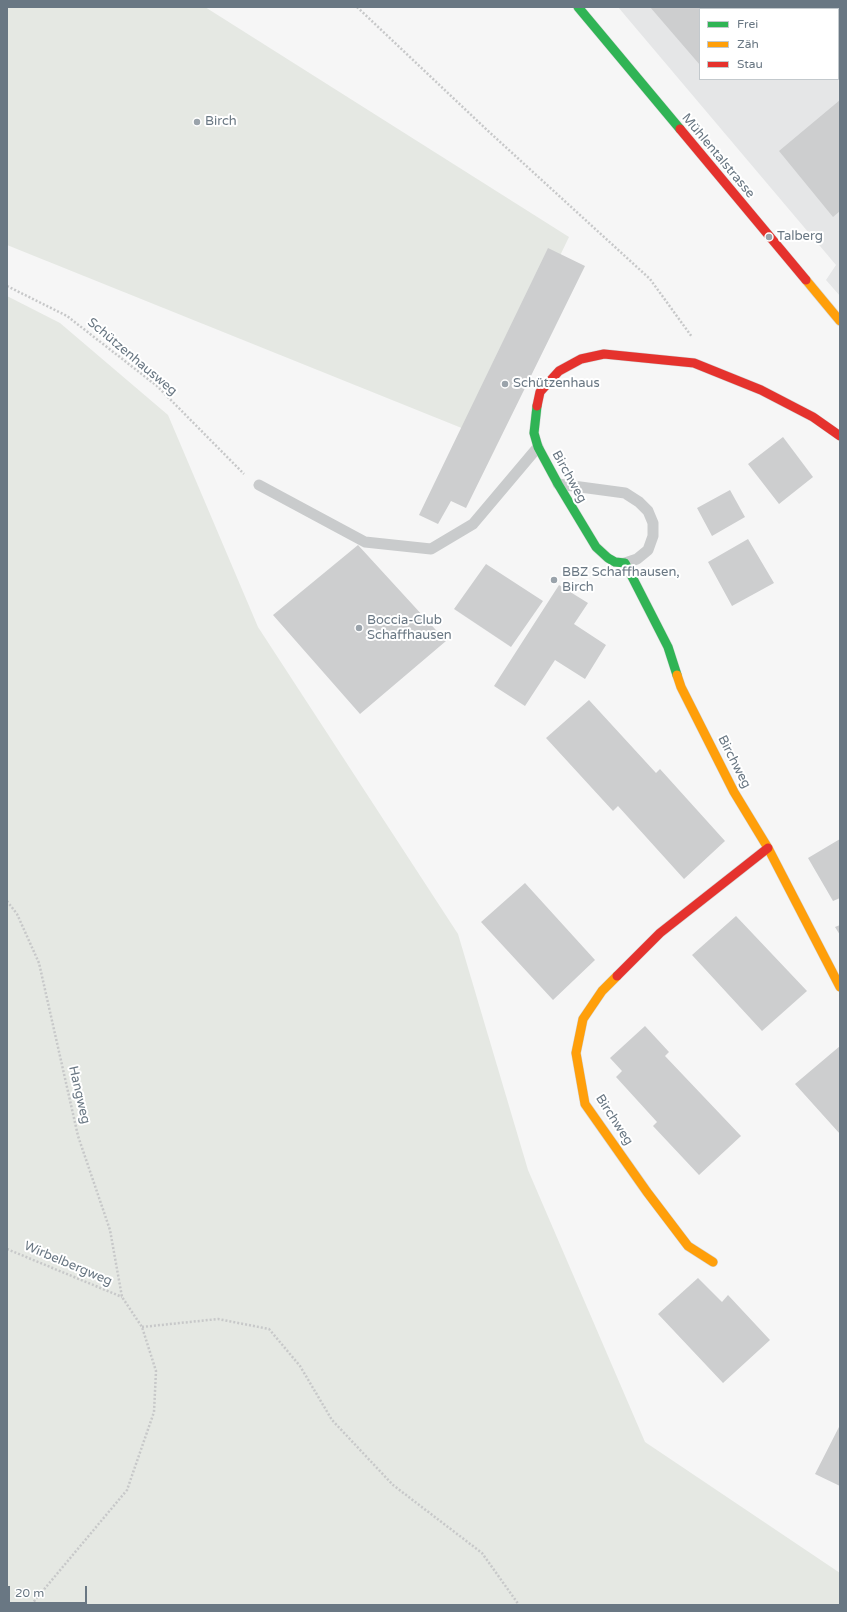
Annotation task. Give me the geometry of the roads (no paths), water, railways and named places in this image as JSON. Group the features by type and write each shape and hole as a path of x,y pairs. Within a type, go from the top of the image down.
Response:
{"street":[{"name":"Mühlentalstrasse","path":"578,7 840,321"},
{"name":"Birchweg","path":"840,436 813,417 761,390 694,363 604,354 581,359 559,371 540,392 535,412 534,433 538,448 596,547 615,562 625,563 668,647 681,687 734,792 768,848 840,987"},
{"name":"Birchweg","path":"713,1262 688,1246 647,1192 585,1104 576,1053 583,1019 602,991 660,933 768,848"}],"lane":[{"path":"259,485 365,542 431,549 473,524 538,448"},
{"path":"558,484 625,493 639,502 648,511 653,523 654,536 648,550 637,559 625,563"}],"place":[{"name":"Birch","path":"197,122"},
{"name":"Talberg","path":"769,237"},
{"name":"Schützenhaus","path":"505,384"},
{"name":"BBZ Schaffhausen, Birch","path":"554,580"},
{"name":"Boccia-Club Schaffhausen","path":"359,628"}]}
